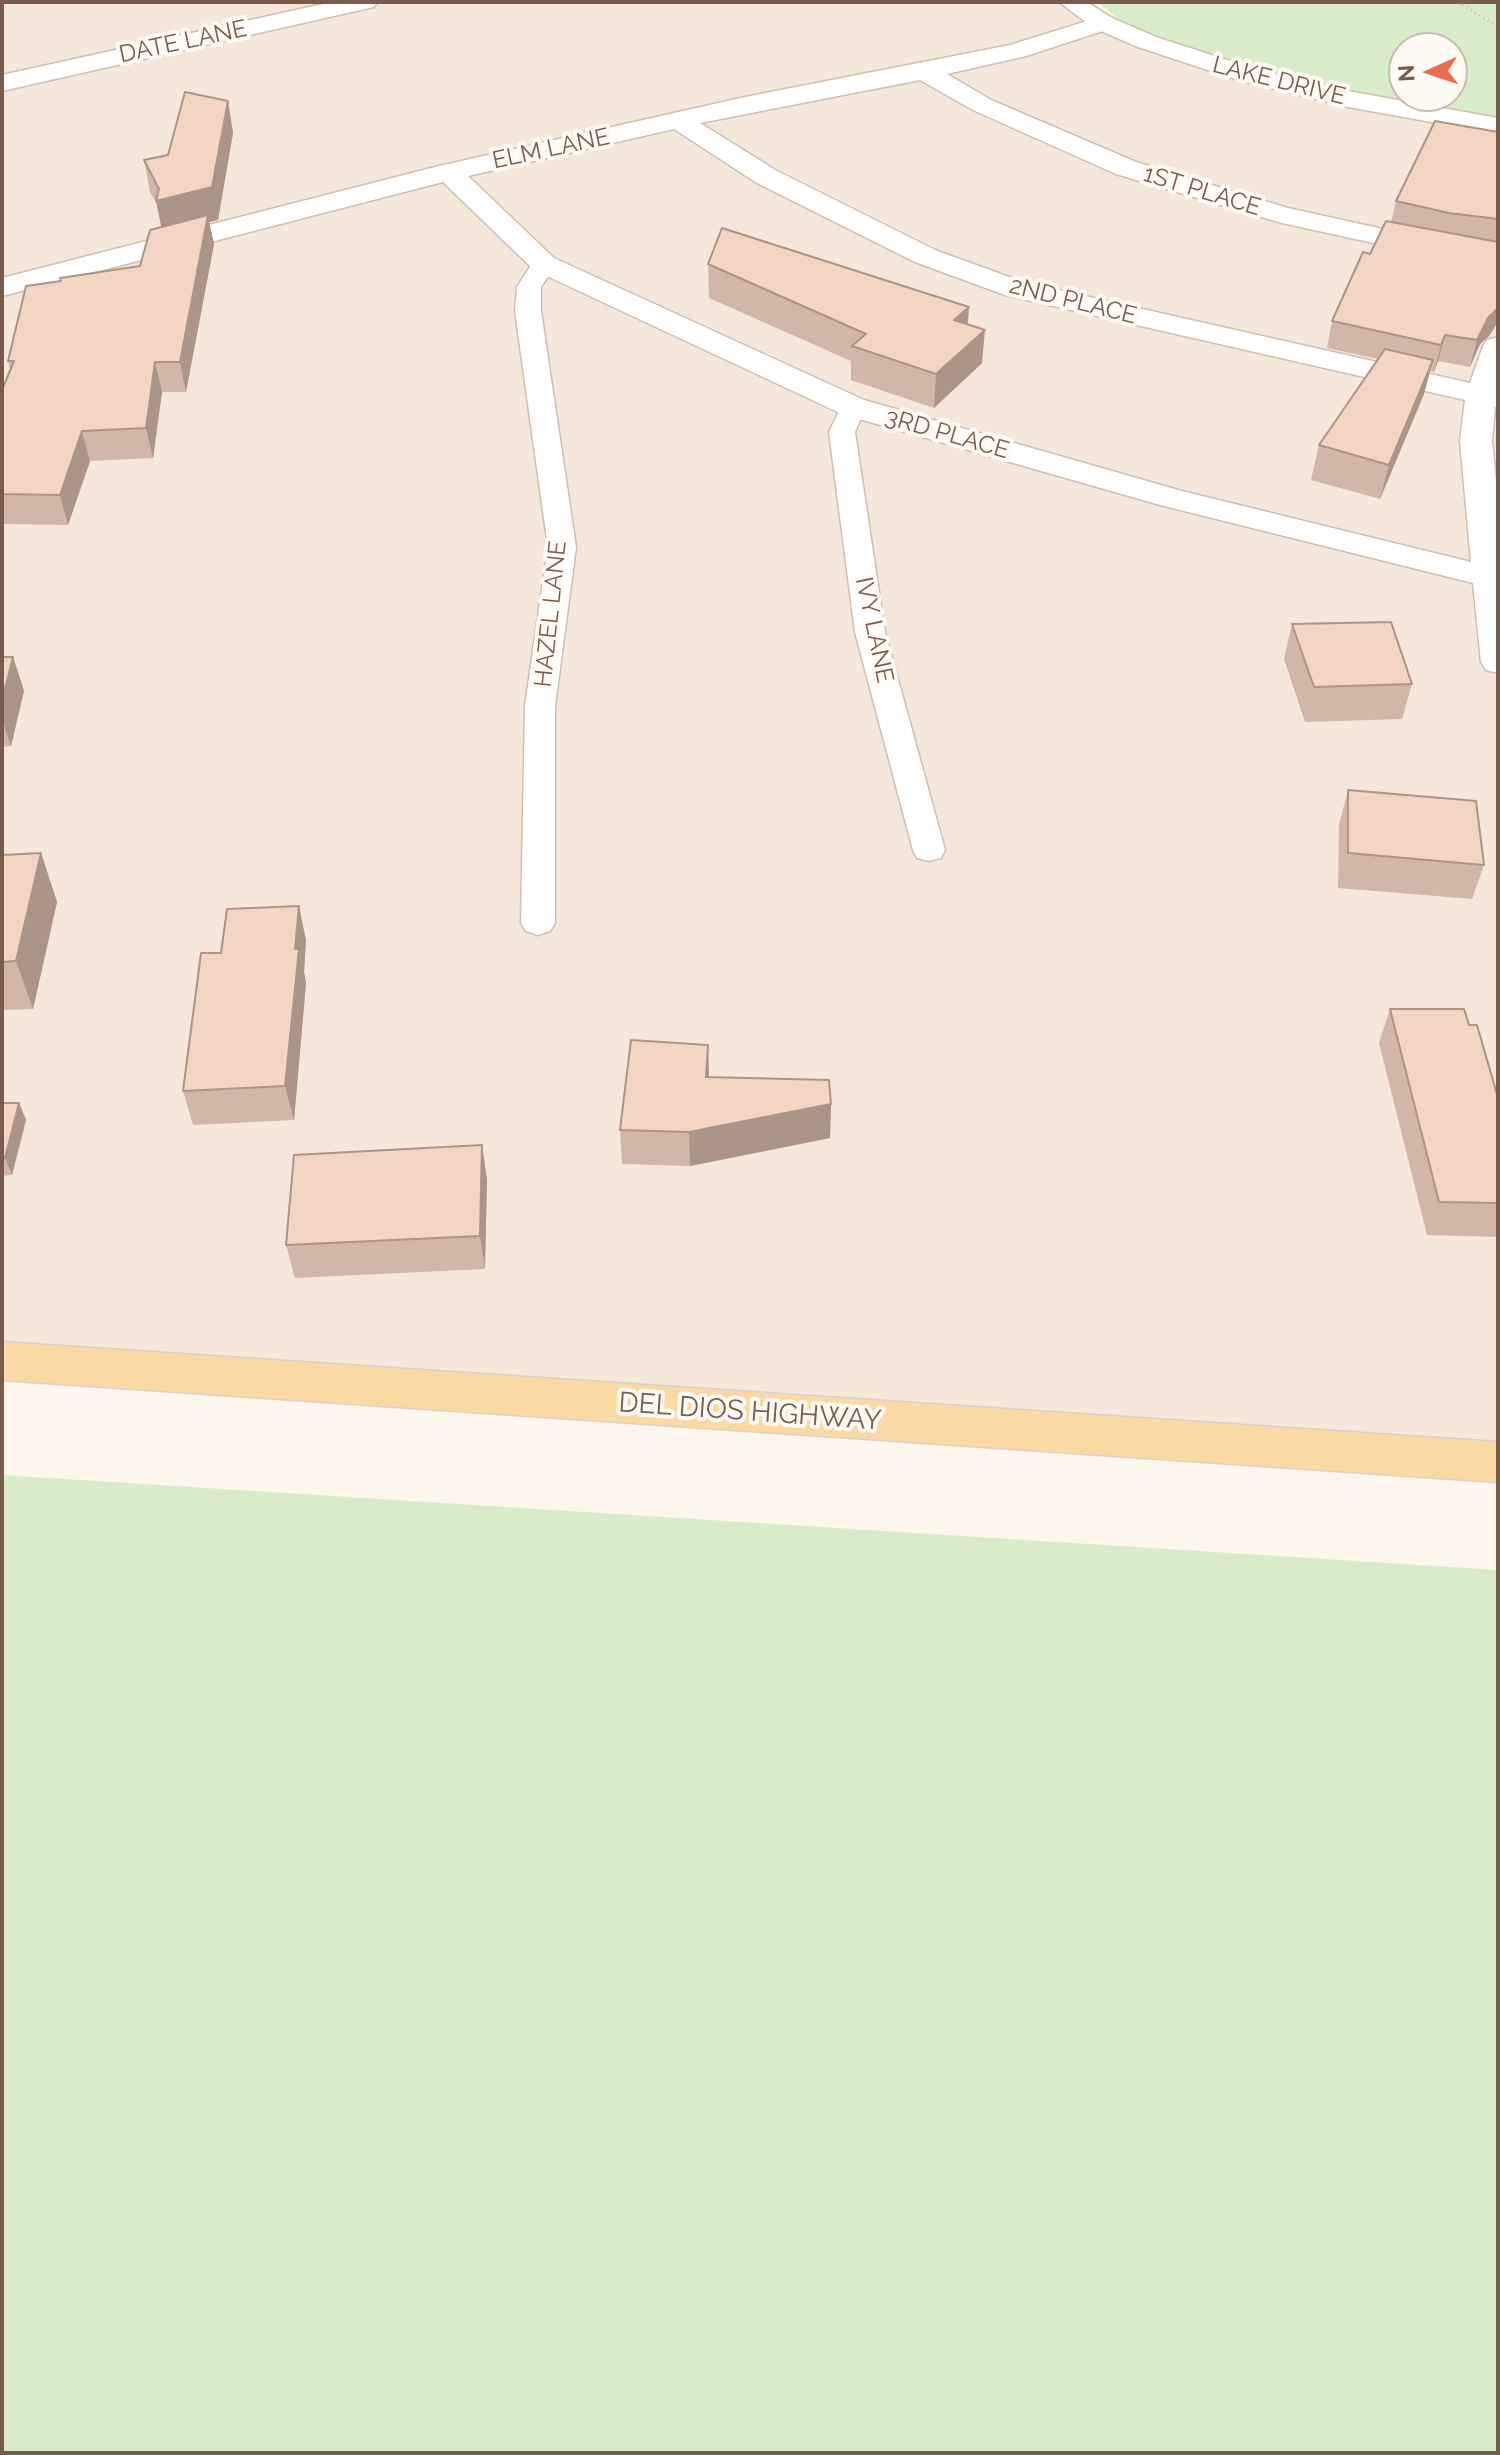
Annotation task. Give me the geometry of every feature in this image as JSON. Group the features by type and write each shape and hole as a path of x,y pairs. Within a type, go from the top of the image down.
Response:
{"main road":[{"name":"DEL DIOS HIGHWAY","path":"2,1361 1498,1462"}],"street":[{"name":"DATE LANE","path":"2,83 365,2"},
{"name":"LAKE DRIVE","path":"1071,2 1103,23 1197,60 1302,90 1498,126"},
{"name":"ELM LANE","path":"2,287 449,172 745,105 924,72 1017,51 1103,23"},
{"name":"1ST PLACE","path":"924,72 982,105 1126,168 1282,215 1442,250 1498,258"},
{"name":"2ND PLACE","path":"679,121 767,177 925,256 1015,289 1489,397"},
{"name":"3RD PLACE","path":"449,172 544,264 853,407 1171,498 1493,579"},
{"path":"1498,346 1489,397 1476,441 1493,579 1498,662"}],"lane":[{"name":"HAZEL LANE","path":"538,923 540,706 562,547 528,311 529,287 544,264"},
{"name":"IVY LANE","path":"853,407 842,432 870,632 929,850"}],"path":[{"path":"1458,2 1498,27"}],"shaded area":[{"path":"2,2 1085,2 1153,35 1221,60 1388,95 1388,112 1468,112 1498,118 1498,1462 2,1360"}],"green space":[{"path":"1098,2 1498,2 1498,126 1415,112 1468,112 1468,32 1388,32 1388,107 1147,42"},
{"path":"2,1475 1498,1570 1498,2453 2,2453"}],"building":[{"path":"185,92 228,101 212,187 156,201 159,189 144,160 168,155"},
{"path":"1435,121 1498,132 1498,219 1449,213 1396,201"},
{"path":"208,215 180,362 155,362 146,428 82,431 60,495 2,494 2,390 14,361 8,361 26,286 140,266 150,230"},
{"path":"1386,221 1498,242 1498,308 1488,318 1477,340 1445,335 1441,345 1332,321 1363,252 1370,254"},
{"path":"722,228 969,307 954,320 985,330 936,374 852,346 866,334 708,264"},
{"path":"1385,349 1433,360 1389,465 1319,445"},
{"path":"1391,622 1412,684 1314,687 1292,624"},
{"path":"2,657 13,657 2,701"},
{"path":"1348,790 1476,801 1484,865 1348,853"},
{"path":"41,853 16,961 2,962 2,855"},
{"path":"299,906 295,949 299,949 285,1086 183,1091 201,953 221,953 227,909"},
{"path":"1390,1009 1464,1009 1469,1025 1477,1025 1498,1098 1498,1203 1439,1202"},
{"path":"631,1040 708,1045 706,1077 829,1080 831,1104 689,1132 620,1130"},
{"path":"2,1103 19,1103 5,1158 2,1158"},
{"path":"482,1145 480,1236 286,1245 294,1155"}]}
